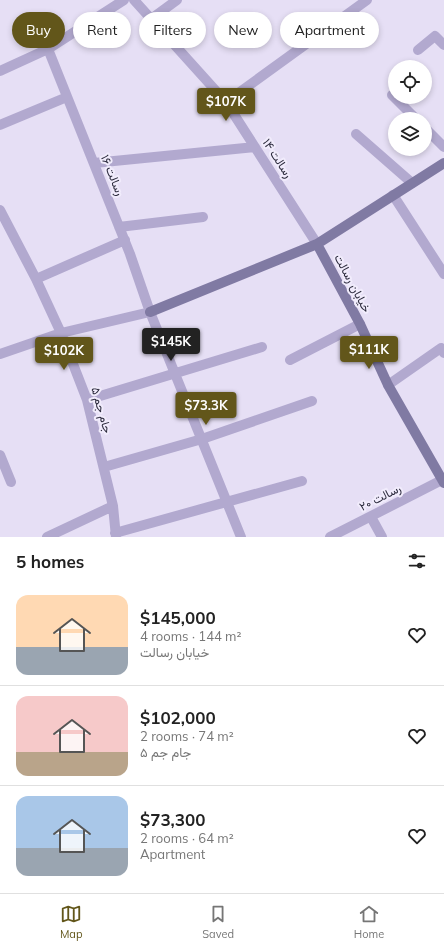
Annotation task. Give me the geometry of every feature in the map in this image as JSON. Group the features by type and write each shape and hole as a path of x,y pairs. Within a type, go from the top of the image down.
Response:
{"street":[{"path":"0,71 48,50 124,0"},
{"name":"رسالت ۱۴","path":"134,0 145,12"},
{"path":"161,12 177,0"},
{"path":"226,102 367,0"},
{"path":"418,50 434,36 444,45"},
{"name":"رسالت ۱۴","path":"177,48 226,102 318,244"},
{"name":"رسالت ۱۶","path":"48,50 120,227 150,312 241,537"},
{"path":"0,125 67,97"},
{"path":"401,104 409,112"},
{"path":"356,134 412,183"},
{"path":"432,135 444,147"},
{"path":"94,163 255,147"},
{"path":"0,354 61,333 150,312 318,244 444,163"},
{"path":"393,195 443,270"},
{"name":"جام جم ۵","path":"0,210 3,221 36,278 61,333 88,400 114,506 116,535"},
{"path":"120,227 203,217"},
{"path":"36,278 125,240"},
{"name":"خیابان رسالت","path":"318,244 360,324 388,385 443,481"},
{"path":"290,360 360,324"},
{"path":"88,400 262,347"},
{"path":"388,385 443,348"},
{"path":"104,467 202,439 312,400"},
{"path":"0,455 11,482"},
{"path":"116,535 302,481"},
{"name":"رسالت ۲۰","path":"330,537 443,481"},
{"path":"46,537 114,506"},
{"path":"371,517 382,537"}]}
